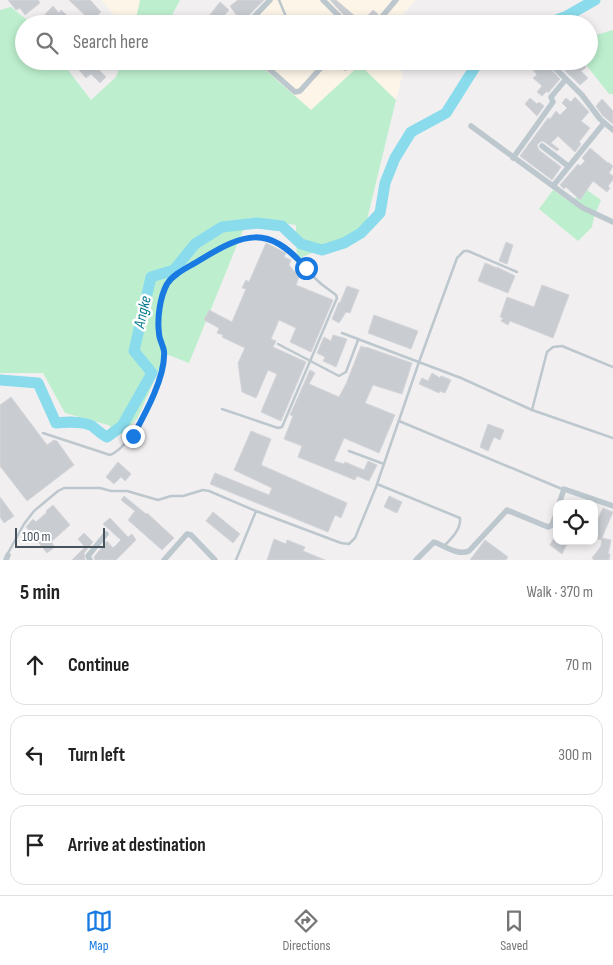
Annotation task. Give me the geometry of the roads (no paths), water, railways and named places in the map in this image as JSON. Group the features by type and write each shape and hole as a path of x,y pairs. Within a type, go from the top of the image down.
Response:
{"street":[{"path":"256,15 270,0"},
{"path":"323,0 338,15"},
{"path":"384,15 396,0"},
{"path":"269,70 295,92 300,91 319,70"},
{"path":"557,70 582,95 604,123 613,130"},
{"path":"513,158 553,102 551,97 566,78"},
{"path":"553,186 604,123"},
{"path":"470,126 583,208 613,222"},
{"path":"542,146 568,166"},
{"path":"560,500 564,489 613,506"},
{"path":"416,560 432,543 436,542 459,552 465,553 469,551 507,510 548,527 552,526 553,523"},
{"path":"90,560 88,556 106,534"},
{"path":"164,560 187,534 191,535 215,560"}],"lane":[{"path":"279,0 285,15"},
{"path":"42,433 110,455 121,448 133,436 161,374 164,352 159,333 160,306 167,284 184,269 218,248 236,240 257,236 282,247 294,255 319,283 338,298 282,427 278,428 222,409"},
{"path":"7,558 24,524 34,511 64,488 100,488 111,491 127,491 158,500 171,496 183,496 203,490 209,491 256,511 341,543 349,544 354,538 384,464 457,258 461,253 468,251 517,272"},
{"path":"342,333 419,362 532,410 613,438"},
{"path":"278,344 340,376 346,372 358,340"},
{"path":"532,410 548,352 553,347 562,346 613,367"},
{"path":"399,422 564,489"},
{"path":"349,451 384,464"},
{"path":"376,484 460,518 458,529 444,546"},
{"path":"236,560 256,511"}],"waterway":[{"name":"Angke","path":"569,15 595,0"},
{"name":"Angke","path":"0,380 38,383 56,423 73,422 86,424 107,437 122,426 152,373 134,351 151,277 174,270 195,244 222,227 257,223 282,226 301,244 322,250 344,243 361,233 380,213 385,183 395,158 411,132 446,113 473,70"}]}
